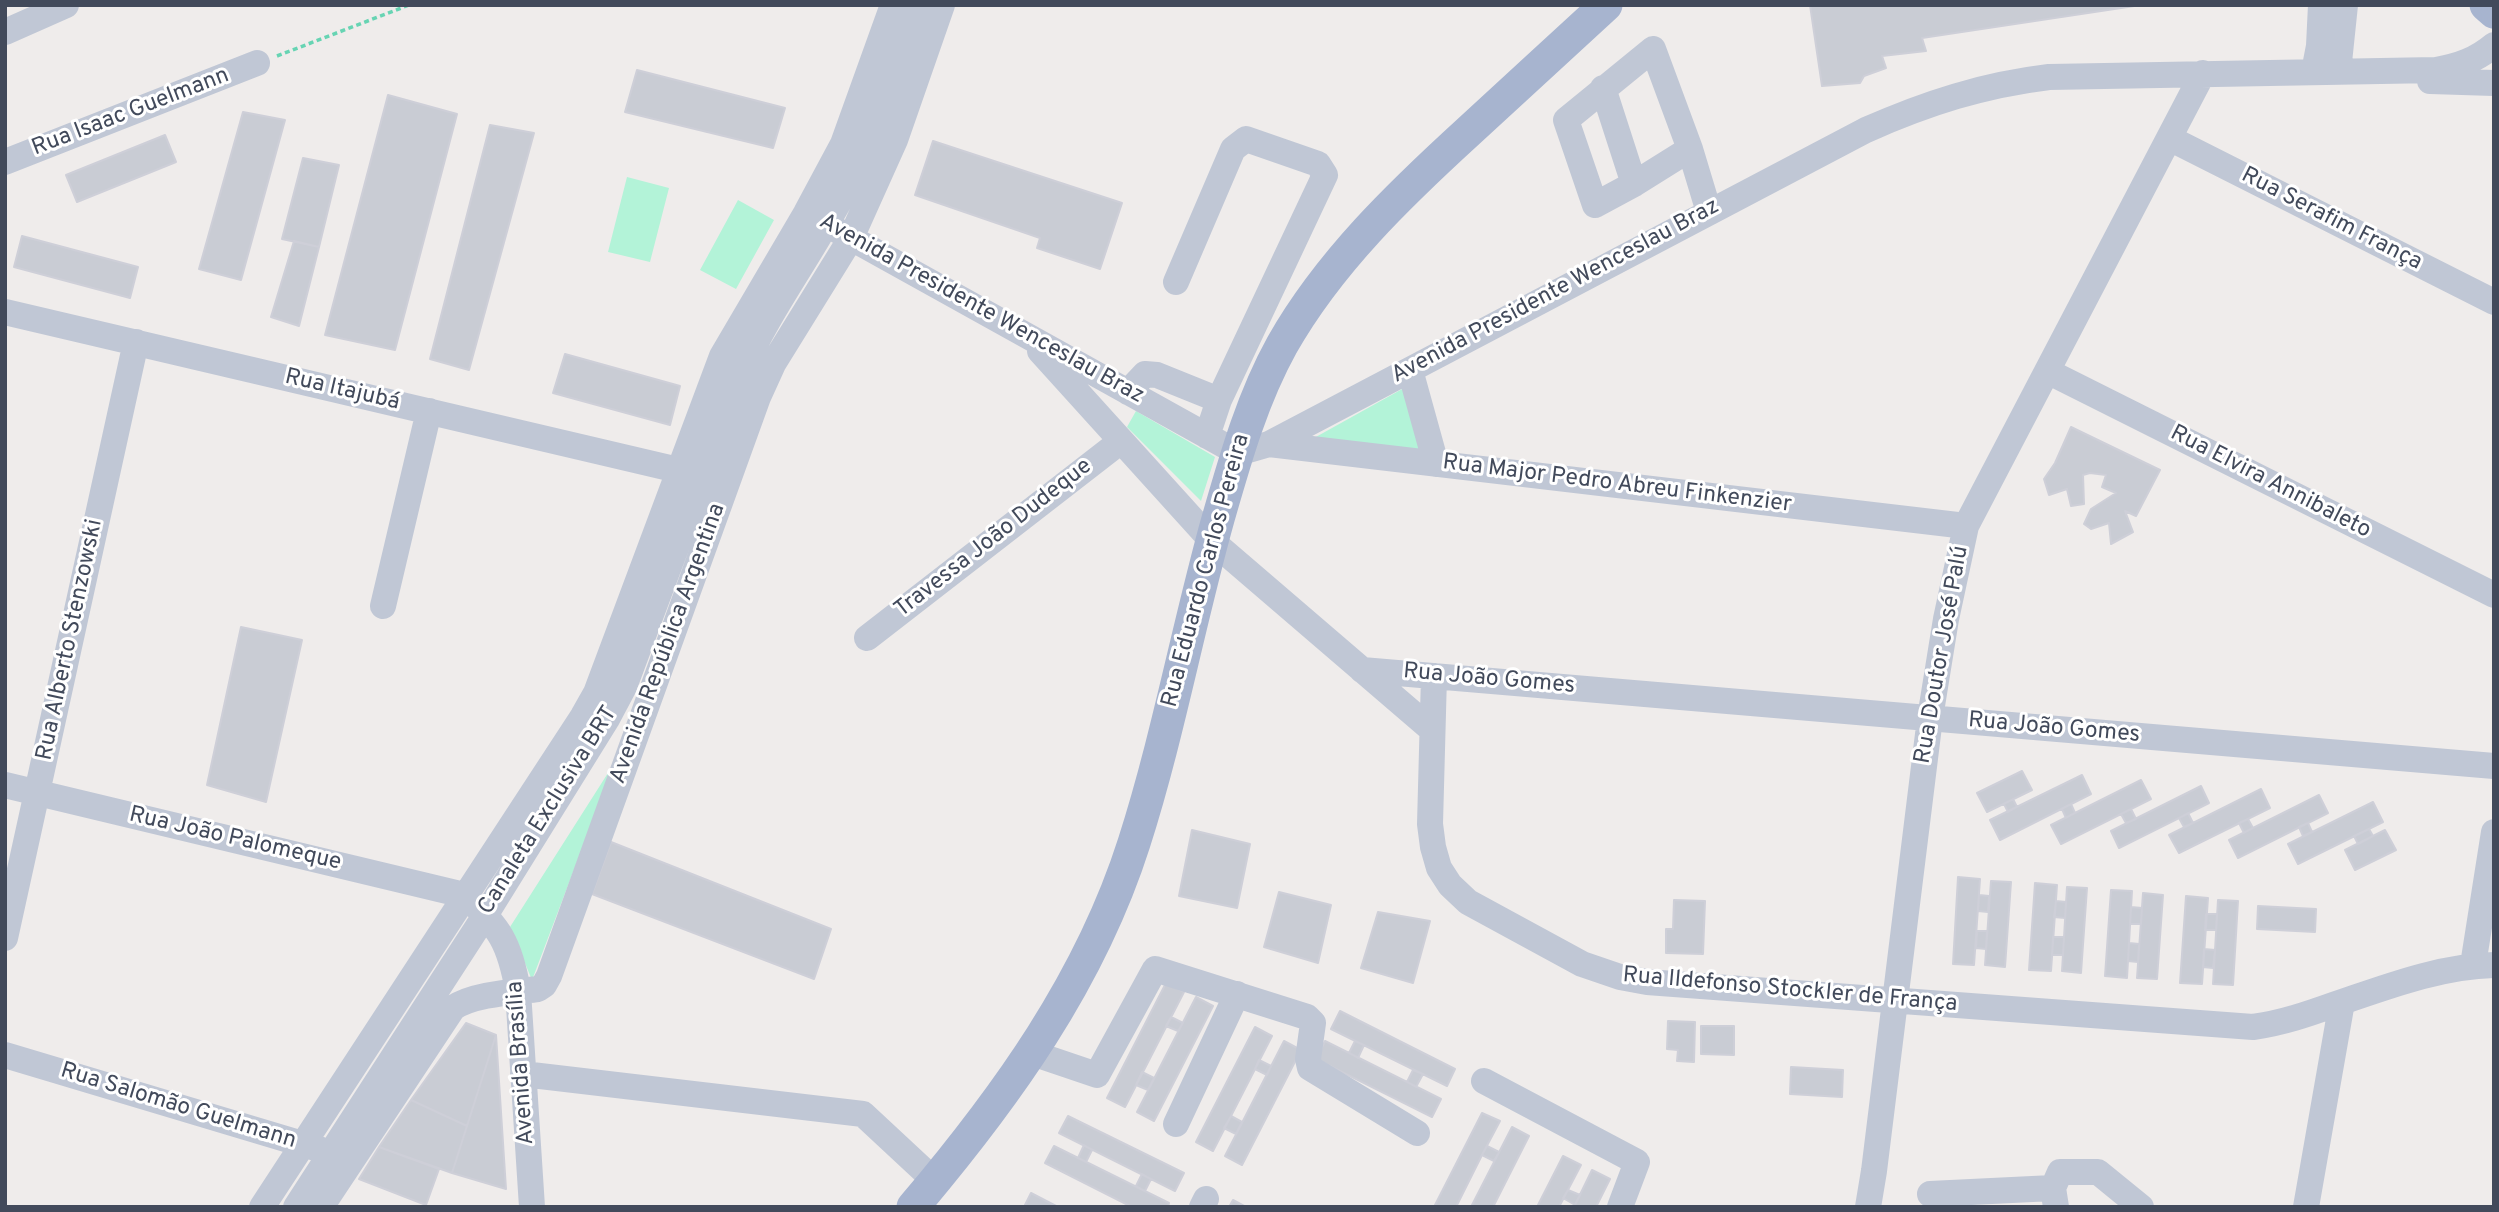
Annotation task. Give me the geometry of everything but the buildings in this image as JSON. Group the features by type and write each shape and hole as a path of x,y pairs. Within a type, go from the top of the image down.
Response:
{"main road":[{"name":"Rua Eduardo Carlos Pereira","path":"913,1207 986,1117 1032,1053 1083,965 1120,882 1144,809 1212,541 1238,453 1250,416 1282,346 1329,276 1362,237 1423,174 1606,5"},
{"path":"2486,5 2494,12"}],"street":[{"path":"5,32 66,5"},
{"path":"262,1207 596,693 722,356 816,219 893,5"},
{"name":"Canaleta Exclusiva BRT","path":"296,1207 342,1156 624,687 748,358 816,219 869,139 917,5"},
{"name":"Avenida República Argentina","path":"320,1207 342,1156 453,1008 474,999 538,989 549,976 758,397 773,364 851,238 895,140 942,5"},
{"path":"2321,5 2319,46 2337,72"},
{"path":"2337,72 2345,5"},
{"name":"Avenida Presidente Wenceslau Braz","path":"816,219 1238,453 1269,444 1866,130 1968,92 2004,83 2049,77 2436,69 2457,66 2476,58 2494,45"},
{"path":"1690,149 1595,205 1566,120 1653,49 1690,149 1709,212"},
{"name":"Rua Isaac Guelmann","path":"5,162 257,63"},
{"name":"Avenida Presidente Wenceslau Braz","path":"2337,72 2446,82 2494,83"},
{"name":"Rua Doutor José Palú","path":"1868,1207 1930,718 1945,619 1966,526 2203,73"},
{"path":"1603,88 1634,184"},
{"name":"Rua Serafim França","path":"2169,138 2494,302"},
{"path":"1177,282 1233,149 1246,139 1318,164 1325,175 1219,400 1207,436"},
{"name":"Rua Itajubá","path":"5,312 678,470"},
{"path":"1026,335 1212,541 1431,729"},
{"name":"Rua Alberto Stenzowski","path":"5,938 136,342"},
{"path":"1410,370 1436,464"},
{"name":"Rua Elvira Annibaleto","path":"2047,371 2494,595"},
{"path":"1128,392 1145,374 1157,375 1219,400"},
{"path":"383,606 429,411"},
{"name":"Travessa João Dudeque","path":"867,638 1121,441"},
{"name":"Rua Major Pedro Abreu Finkenzier","path":"1269,444 1966,526"},
{"name":"Rua João Gomes","path":"1362,670 2494,766"},
{"name":"Rua Ildefonso Stockler de França","path":"1434,676 1430,824 1439,868 1450,885 1468,902 1582,964 1620,977 1647,982 2253,1027 2278,1024 2386,988 2483,965"},
{"name":"Rua João Palomeque","path":"5,785 464,895"},
{"path":"2483,965 2494,832"},
{"name":"Avenida Brasília","path":"464,895 486,915 503,937 510,953 518,991 532,1207"},
{"path":"1032,1053 1097,1074 1155,969 1307,1017 1313,1023 1307,1059 1310,1068 1417,1133"},
{"path":"1176,1124 1237,994"},
{"path":"2306,1207 2342,1002"},
{"name":"Rua Salomão Guelmann","path":"5,1055 342,1156"},
{"path":"523,1074 863,1114 935,1181"},
{"path":"1485,1081 1637,1161 1619,1207"},
{"path":"1930,1194 2054,1197 2060,1172 2098,1172 2141,1207"}],"path":[{"path":"257,63 410,5"}],"green space":[{"path":"627,177 669,188 650,262 608,252"},
{"path":"738,200 774,220 736,289 700,270"},
{"path":"1404,388 1420,450 1314,438"},
{"path":"1136,411 1215,457 1201,501 1127,427"},
{"path":"615,762 532,980 510,927"}]}
